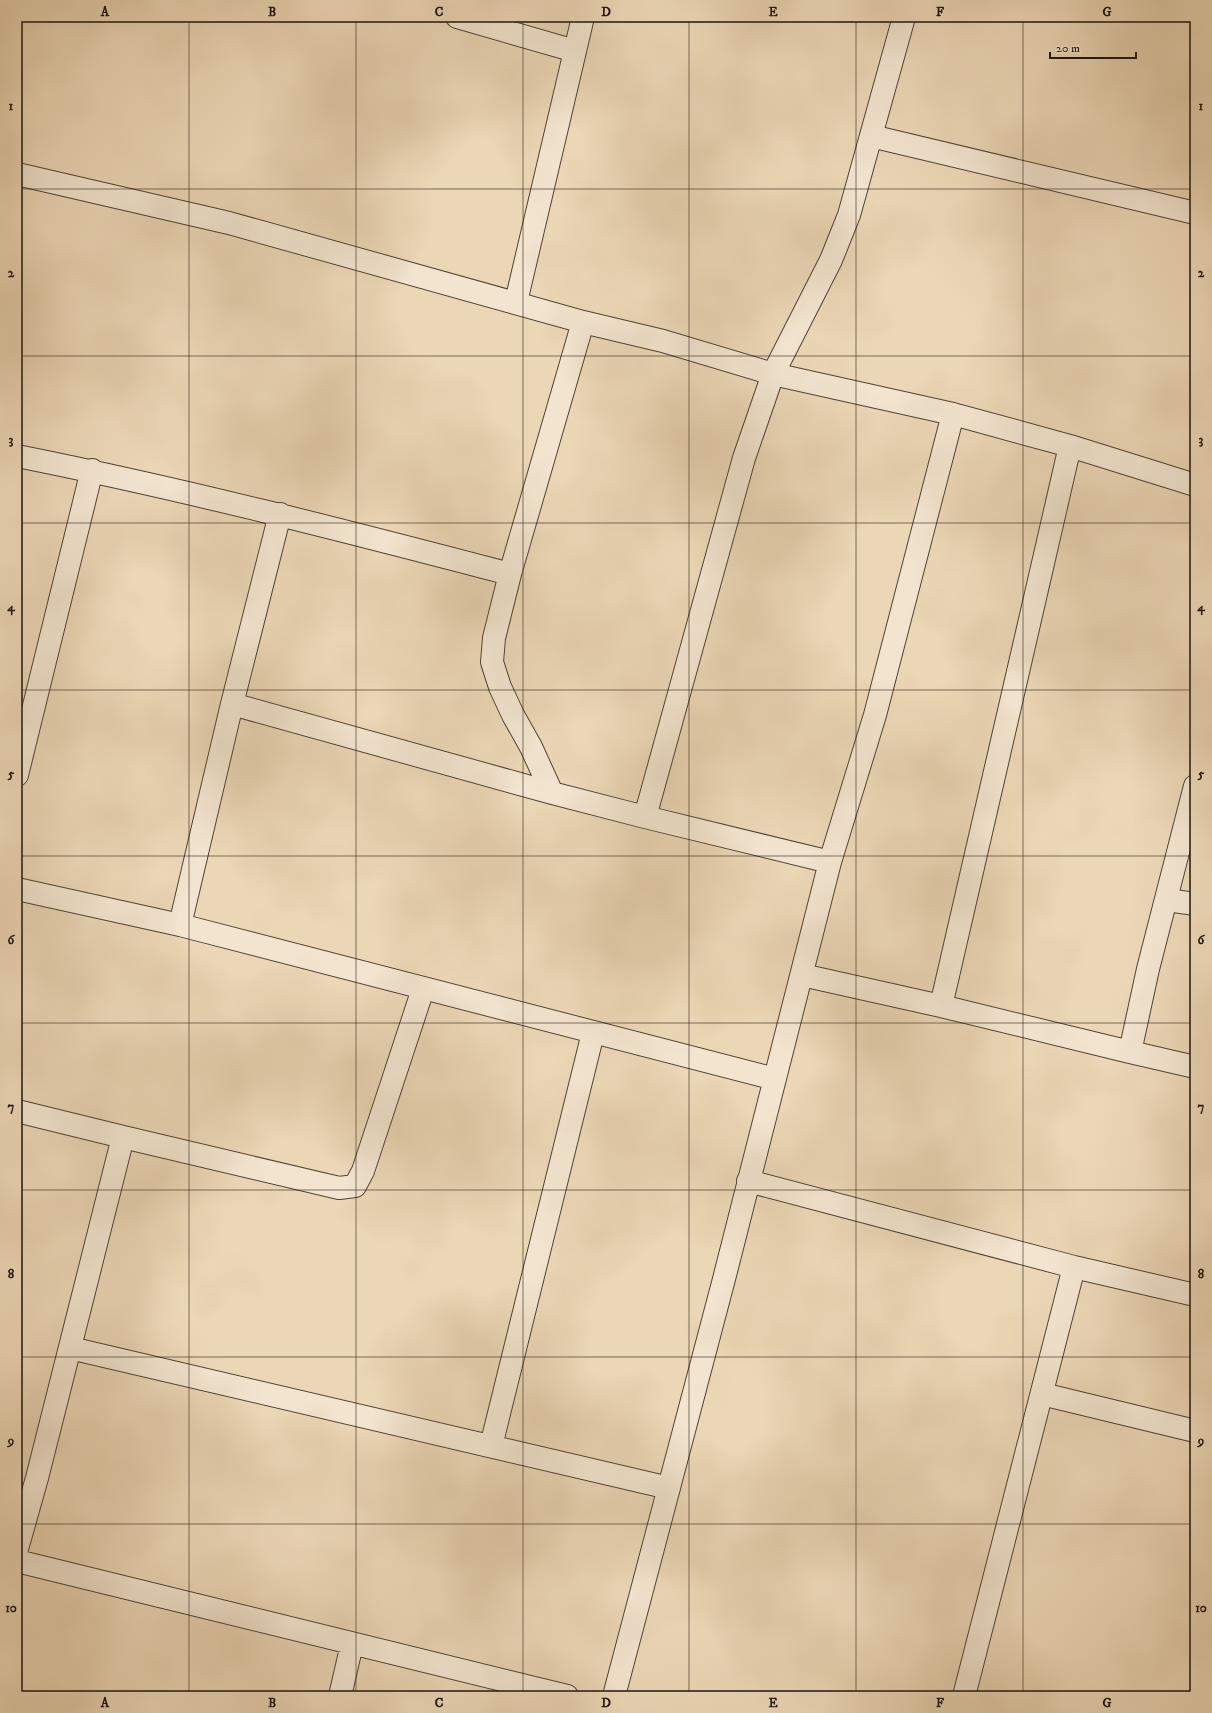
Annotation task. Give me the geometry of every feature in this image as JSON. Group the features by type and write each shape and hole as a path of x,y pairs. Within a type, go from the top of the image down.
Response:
{"street":[{"path":"457,17 575,51"},
{"path":"516,302 583,17"},
{"path":"645,817 744,458 773,374 831,260 849,215 904,17"},
{"path":"871,136 1195,213"},
{"path":"17,174 229,224 516,302 583,322 663,341 773,374 953,414 1070,446 1195,485"},
{"path":"552,793 532,747 504,694 492,662 494,638 510,574 583,322"},
{"path":"614,1696 802,975 830,862 875,715 953,414"},
{"path":"942,1006 1070,446"},
{"path":"17,456 92,470 280,514 510,574"},
{"path":"18,764 92,470"},
{"path":"180,925 232,704 280,514"},
{"path":"232,704 552,793 830,862"},
{"path":"1130,1052 1148,969 1167,900 1195,786"},
{"path":"17,889 180,925 775,1079"},
{"path":"1167,900 1195,904"},
{"path":"802,975 942,1006 1195,1068"},
{"path":"17,1111 339,1188 355,1186 363,1171 423,989"},
{"path":"491,1446 593,1033"},
{"path":"17,1549 70,1348 123,1137"},
{"path":"748,1181 1074,1267 1195,1295"},
{"path":"964,1696 1074,1267"},
{"path":"70,1348 669,1488"},
{"path":"1042,1394 1195,1431"},
{"path":"17,1561 568,1696"},
{"path":"340,1696 352,1644"}]}
